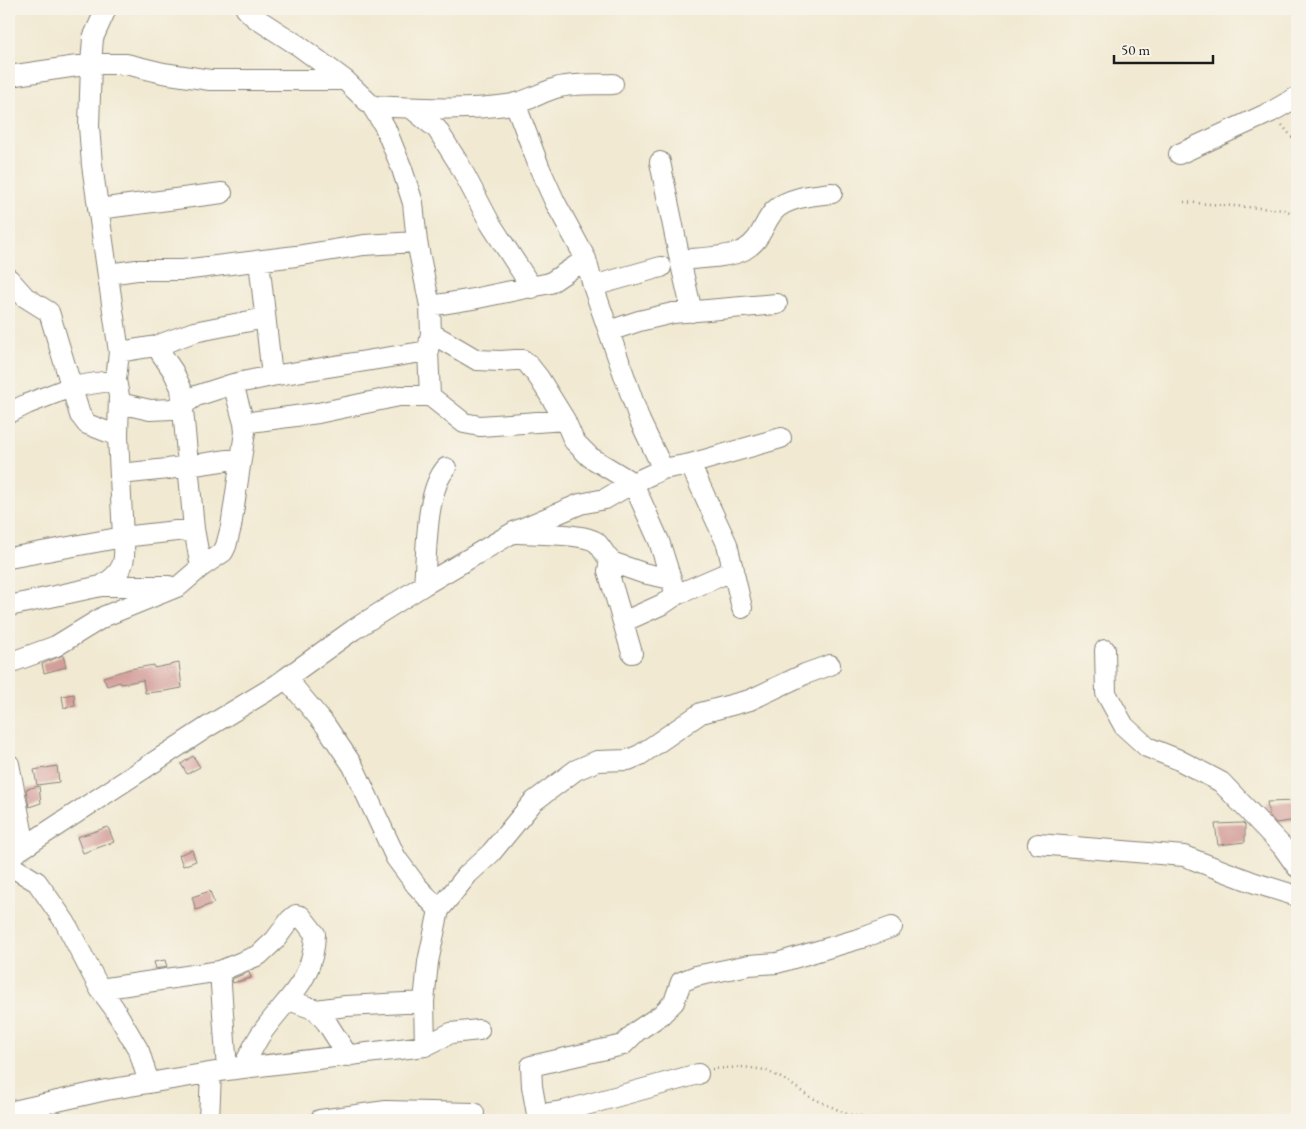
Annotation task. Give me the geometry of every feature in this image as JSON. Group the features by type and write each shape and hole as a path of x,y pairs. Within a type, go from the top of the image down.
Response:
{"street":[{"path":"101,586 112,580 119,572 126,552 123,537 116,380 119,352 92,165 89,126 90,64 93,38 106,9"},
{"path":"246,9 254,17 299,46 345,80 372,106 385,127 413,203 417,242 430,306 430,396"},
{"path":"9,76 90,64 126,64 163,73 210,80 345,80"},
{"path":"372,106 410,108 474,107 515,103 558,87 613,84"},
{"path":"1179,154 1271,112 1297,97"},
{"path":"515,103 544,177 586,258 593,286 640,421 663,469"},
{"path":"410,108 437,130 459,164 490,223 532,288"},
{"path":"660,162 692,312"},
{"path":"680,260 734,255 746,248 760,235 774,211 788,202 807,196 832,193"},
{"path":"98,209 222,194"},
{"path":"108,274 137,270 182,270 259,261 364,245 417,242"},
{"path":"430,306 532,288 550,283 586,258"},
{"path":"259,261 272,376"},
{"path":"593,286 661,267"},
{"path":"9,279 25,297 48,312 80,415 87,424 118,436"},
{"path":"609,331 673,313 777,304"},
{"path":"119,352 156,346 194,332 265,318"},
{"path":"118,403 150,410 164,410 183,405 196,396 233,384 430,342 476,360 522,360 528,364 539,378 565,420 574,441 590,457 633,483 659,541 673,587 663,604 624,622"},
{"path":"156,346 181,388 194,529 201,567"},
{"path":"9,413 26,404 70,387 116,380"},
{"path":"9,663 56,646 105,616 179,586 201,567 219,555 226,546 231,527 245,432 233,384"},
{"path":"244,423 318,413 399,396 430,396 464,423 480,426 565,420"},
{"path":"9,764 17,851 286,678 353,630 424,585 514,532 580,504 605,499 663,469 690,464 781,438"},
{"path":"120,474 241,458"},
{"path":"690,464 726,544 742,608"},
{"path":"424,585 433,494 439,476 446,468"},
{"path":"9,558 123,537 194,529"},
{"path":"514,532 567,536 596,542 610,560 643,572 673,587 734,570"},
{"path":"610,560 608,571 632,653"},
{"path":"9,606 101,586 179,586"},
{"path":"1105,650 1106,693 1124,726 1147,747 1177,759 1221,782 1282,846 1297,866"},
{"path":"425,1046 424,1002 428,962 439,910 468,874 491,853 533,802 576,770 597,761 628,760 640,755 701,713 750,700 805,674 830,665"},
{"path":"286,678 326,726 352,766 396,858 416,885 439,910"},
{"path":"1038,844 1184,856 1255,883 1297,896"},
{"path":"9,865 37,882 65,922 100,989 140,1051 149,1083"},
{"path":"100,989 220,971 259,955 275,940 290,920 296,915 301,916 315,934 315,950 306,976 290,1000 227,1070 209,1120"},
{"path":"698,1074 538,1118 532,1086 531,1066 623,1045 637,1031 661,1016 674,1002 681,982 696,976 749,965 777,963 864,938 892,927"},
{"path":"220,971 227,1070"},
{"path":"290,1000 316,1010 328,1023 348,1056"},
{"path":"316,1010 346,1006 424,1002"},
{"path":"22,1114 106,1090 227,1070 425,1046 452,1032 479,1030"},
{"path":"320,1120 386,1111 474,1113"}],"path":[{"path":"1271,112 1297,143"},
{"path":"1184,202 1285,210 1297,215"},
{"path":"698,1074 716,1068 744,1067 766,1070 787,1081 808,1096 847,1114 873,1120"}],"building":[{"path":"63,655 66,667 44,673 42,664"},
{"path":"179,663 182,688 145,693 143,680 121,684 120,682 107,686 103,677 130,669 154,665 154,668"},
{"path":"74,694 75,706 64,708 62,696"},
{"path":"193,756 200,767 187,774 181,764"},
{"path":"57,766 59,782 37,785 34,770"},
{"path":"39,786 41,803 29,807 26,789"},
{"path":"1297,801 1297,820 1276,823 1269,815 1267,802"},
{"path":"1243,823 1245,825 1245,842 1218,845 1215,824"},
{"path":"108,827 114,842 83,853 77,837"},
{"path":"192,850 196,861 183,866 179,855"},
{"path":"210,891 214,903 196,910 192,897"},
{"path":"165,960 167,967 156,969 154,962"},
{"path":"249,972 251,978 233,983 232,979"}]}
